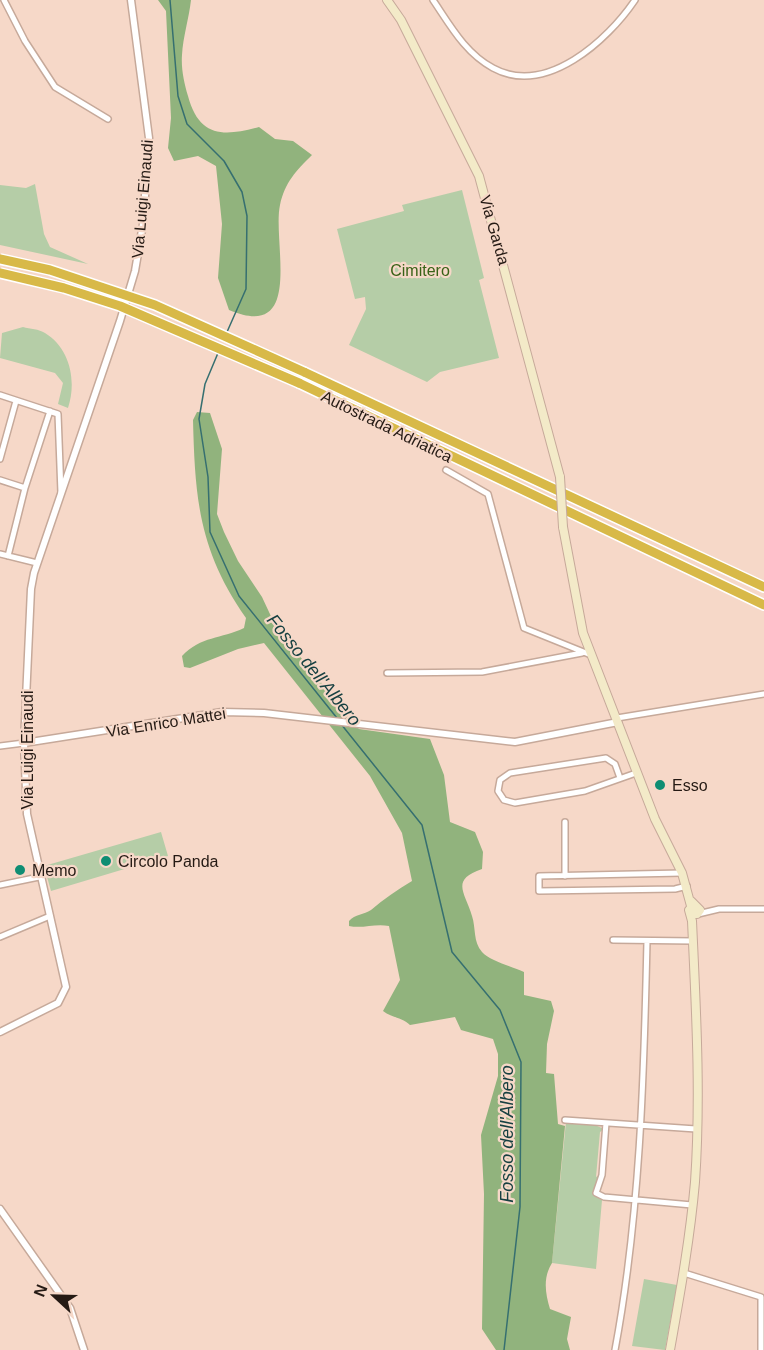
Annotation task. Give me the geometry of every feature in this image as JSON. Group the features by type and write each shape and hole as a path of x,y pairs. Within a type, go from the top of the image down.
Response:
{"highway":[{"name":"Autostrada Adriatica","path":"0,259 72,277 155,304 764,587"},
{"name":"Autostrada Adriatica","path":"0,273 75,291 120,306 299,383 764,604"}],"main road":[{"name":"Via Garda","path":"390,2 479,177 490,210 560,477 563,527 587,654 617,720 655,819 682,873 693,910 698,1042 696,1129 692,1205 684,1273 670,1350"}],"street":[{"path":"4,0 25,41 55,87 108,119"},
{"name":"Via Luigi Einaudi","path":"0,1032 57,1003 64,992 66,979 39,877 27,814 24,743 31,589 37,563 123,311 135,271 143,224 149,138 130,0"},
{"path":"433,0 464,45 483,62 495,69 525,75 553,70 594,46 626,14 635,0"},
{"path":"0,395 50,411 25,488 8,556"},
{"path":"0,459 16,401"},
{"name":"Via Luigi Einaudi","path":"50,411 58,414 61,494"},
{"path":"446,470 488,494 524,628 587,654"},
{"path":"0,480 25,488"},
{"path":"0,554 37,563"},
{"path":"387,673 482,672 587,654"},
{"path":"617,720 764,694"},
{"name":"Via Enrico Mattei","path":"0,746 222,712 264,712 515,742 617,720"},
{"path":"620,778 615,764 606,758 510,774 500,780 498,791 504,800 515,803 585,791 636,773"},
{"path":"565,822 565,876"},
{"path":"682,873 539,876 539,891 675,889 687,886"},
{"path":"610,875 610,890"},
{"path":"0,885 39,877"},
{"path":"693,910 764,909"},
{"path":"0,937 50,916"},
{"path":"613,940 693,941"},
{"path":"615,1350 627,1280 634,1199 647,941"},
{"path":"565,1120 696,1129"},
{"path":"606,1123 602,1175 596,1193 604,1197 692,1205"},
{"path":"0,1209 70,1308 84,1350"},
{"path":"684,1273 761,1297 761,1350"}],"green space":[{"path":"158,0 191,0 182,65 188,96 199,120 214,131 234,132 259,127 275,139 293,141 312,155 292,177 282,197 279,221 280,283 276,301 268,312 253,316 229,310 218,278 222,224 216,166 198,156 174,161 168,148 171,118 166,11"},
{"path":"35,184 44,234 50,247 88,264 0,245 0,185 26,188"},
{"name":"Cimitero","path":"462,190 484,278 479,280 499,358 440,372 427,382 349,345 366,309 365,297 355,299 337,229 404,211 402,205"},
{"path":"23,327 45,333 54,339 66,356 72,387 68,408 58,404 63,383 55,373 0,358 2,333"},
{"path":"197,412 210,413 222,449 217,514 238,561 262,597 276,627 359,729 430,739 444,775 450,822 475,832 483,852 482,869 466,878 462,888 472,916 479,948 490,958 524,972 524,995 551,1001 554,1011 547,1044 546,1073 554,1074 558,1124 565,1126 552,1263 547,1274 546,1291 550,1309 571,1317 567,1339 570,1350 496,1350 482,1329 484,1194 481,1135 498,1076 498,1054 493,1039 461,1030 455,1017 410,1025 383,1011 400,980 389,926 354,927 349,926 349,921 371,910 412,881 402,833 370,776 264,643 238,649 190,668 184,667 182,656 189,650 204,641 244,628 246,618 218,570 203,524 198,500 194,448 193,420"},
{"name":"Circolo Panda","path":"161,832 168,856 51,891 44,866"},
{"path":"566,1122 595,1125 604,1129 600,1132 596,1177 600,1175 594,1195 602,1200 596,1269 552,1263"},
{"path":"644,1279 677,1285 665,1350 632,1346"}],"waterway":[{"name":"Fosso dell'Albero","path":"170,0 178,96 187,124 224,161 242,192 247,216 246,289 227,332"},
{"name":"Fosso dell'Albero","path":"218,353 205,384 199,419 208,477 210,532 239,596 337,718"},
{"name":"Fosso dell'Albero","path":"341,724 422,825 452,952 500,1010 521,1062 520,1207 504,1350"}],"place":[{"name":"Esso","path":"660,785"},
{"name":"Circolo Panda","path":"106,861"},
{"name":"Memo","path":"20,870"}]}
